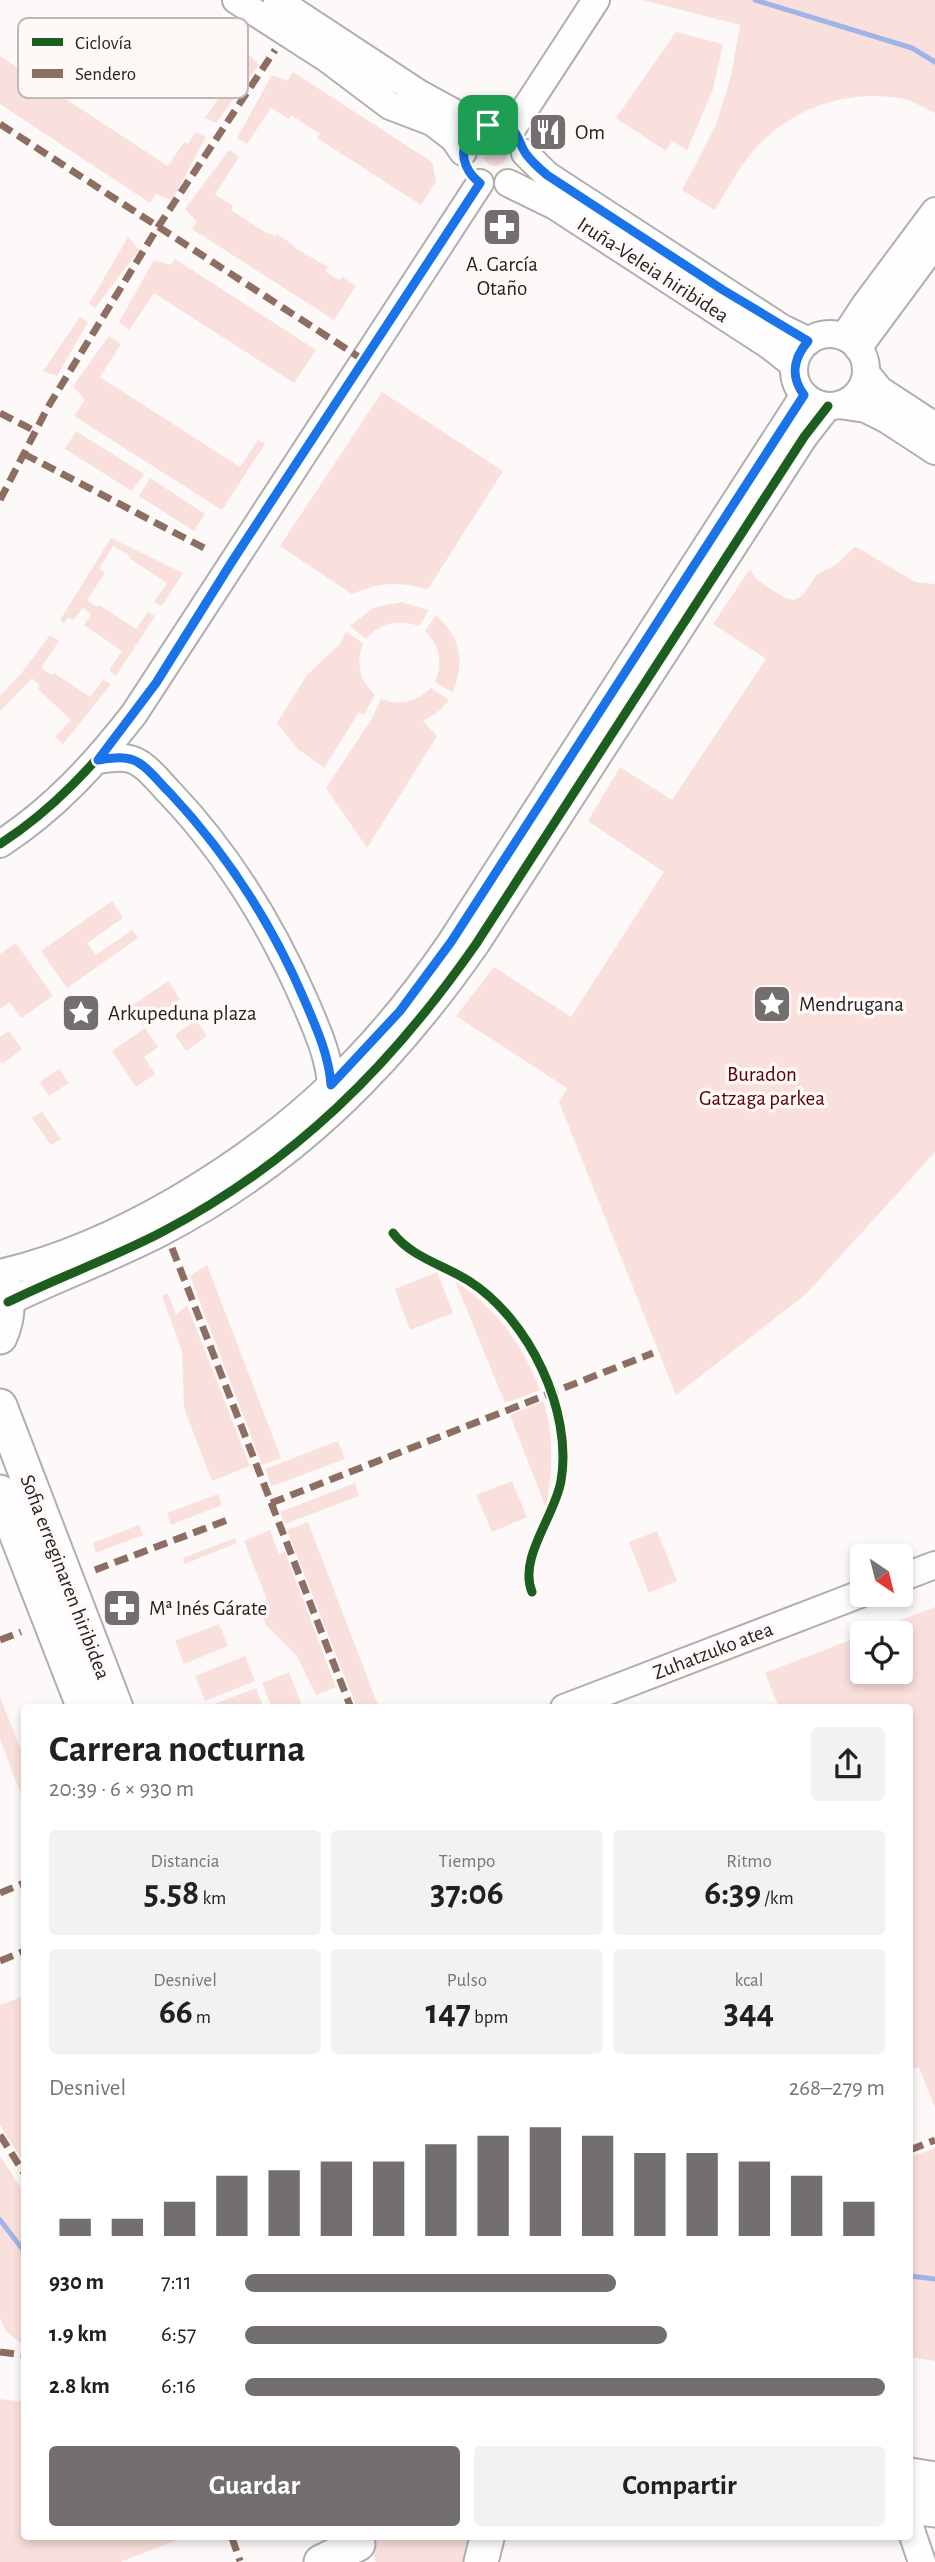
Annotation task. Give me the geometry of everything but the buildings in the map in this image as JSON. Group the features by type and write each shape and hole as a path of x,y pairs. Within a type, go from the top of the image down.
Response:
{"main road":[{"path":"0,1337 6,1321 3,1284"},
{"name":"Sofia erreginaren hiribidea","path":"0,1406 114,1704"},
{"name":"Sofia erreginaren hiribidea","path":"0,1492 82,1704"},
{"path":"913,2475 935,2479"},
{"path":"913,2507 935,2510"},
{"path":"481,2562 486,2540"},
{"path":"321,2562 361,2548"}],"street":[{"path":"236,0 329,60 390,106 432,122 454,139 463,152"},
{"path":"277,0 420,94 464,118 500,127 521,139 525,153 524,165 518,175 508,183 494,186 480,183 470,176 464,164 463,152 467,140 476,130 500,127 596,0"},
{"name":"Iruña-Veleia hiribidea","path":"525,153 547,175 739,300 808,341"},
{"path":"0,844 63,795 98,760 156,683 233,560 480,183"},
{"name":"Iruña-Veleia hiribidea","path":"508,183 555,206 770,346 794,365"},
{"path":"3,1284 42,1285 113,1257 222,1197 308,1134 340,1107 385,1062 446,987 476,944 797,448 834,406 852,398 862,387 856,353 888,272 935,211"},
{"path":"856,353 935,244"},
{"path":"935,426 880,390 856,353 832,334 808,341 799,352 794,365 798,386 811,401 866,409 935,451"},
{"path":"3,1284 34,1265 86,1244 157,1210 199,1186 254,1148 331,1085 400,1011 451,942 804,395"},
{"path":"98,760 117,757 139,762 193,818 225,858 258,907 286,957 318,1030 330,1068 331,1085"},
{"path":"914,1573 935,1565"},
{"name":"Zuhatzuko atea","path":"578,1704 850,1598"},
{"path":"913,2536 922,2562"}],"green space":[{"path":"642,0 935,0 935,113 904,99 880,96 839,100 801,113 767,136 753,151 715,210 682,190 716,125 731,76 740,25"},
{"path":"676,32 723,44 713,89 687,150 672,141 666,151 616,118"},
{"path":"248,54 259,65 248,80"},
{"path":"0,56 18,68 18,98 64,98 168,166 184,142 188,144 196,132 206,137 172,200 156,194 150,203 0,104"},
{"path":"293,72 432,162 436,181 421,205 317,138 320,134 291,115 289,119 271,108 247,144 237,138 272,75 287,81"},
{"path":"218,98 235,98 216,123 205,118"},
{"path":"495,142 504,145 507,154 504,163 495,166 486,163 483,154 486,145"},
{"path":"229,150 239,157 215,195 233,206 231,210 268,234 277,234 328,267 325,271 356,286 334,320 192,229 197,222 185,209"},
{"path":"128,237 139,250 95,308 89,304"},
{"path":"175,259 316,350 294,383 154,293 129,330 119,322 154,260 171,265"},
{"path":"80,317 88,322 57,376 43,371"},
{"path":"109,336 121,344 100,377 240,467 258,440 265,444 222,510 74,416 85,400 73,386"},
{"path":"382,392 503,471 428,589 390,584 352,594 280,546"},
{"path":"76,431 144,474 132,491 65,449"},
{"path":"150,478 205,514 194,531 139,496"},
{"path":"111,538 183,573 162,606 154,602 167,583 113,546 99,569 105,573 87,600 136,629 148,612 155,616 116,676 109,670 122,651 84,625 91,614 83,608 73,620 68,617 64,623 60,620"},
{"name":"Buradon Gatzaga parkea","path":"854,547 915,582 935,584 935,1152 806,1294 676,1395 559,1102 567,1088 456,1016 494,967 571,1017 664,872 588,821 620,767 672,800 766,659 713,624 750,569 757,580 785,598 794,600 803,595 817,574 836,565"},
{"path":"401,602 429,610 419,626 390,624 378,629 366,639 350,626 373,608"},
{"path":"436,615 451,633 458,651 459,670 453,693 435,682 439,655 434,642 425,631"},
{"path":"346,632 363,643 360,671 365,684 375,695 364,715 359,712 324,768 298,749 277,723 307,675 340,644"},
{"path":"50,635 59,641 41,668 52,675 54,673 90,697 103,680 111,684 63,744 55,737 71,720 38,689 40,686 32,678 0,711 0,696 20,675"},
{"path":"431,688 449,700 439,711 423,721 437,736 367,848 326,788 371,720 381,699 408,701 420,697"},
{"path":"112,901 123,918 87,943 96,955 132,930 138,938 67,988 41,951"},
{"path":"16,943 53,996 21,1018 10,1002 0,1009 0,954"},
{"path":"168,981 180,999 142,1025 130,1007"},
{"path":"196,1020 207,1036 186,1051 175,1035"},
{"path":"145,1028 158,1047 144,1057 155,1074 136,1087 112,1051"},
{"path":"9,1031 22,1049 2,1064 0,1037"},
{"path":"59,1069 69,1083 49,1096 40,1082"},
{"path":"42,1112 61,1139 51,1145 32,1118"},
{"path":"207,1265 281,1458 262,1465 190,1276"},
{"path":"437,1272 453,1313 410,1330 395,1289"},
{"path":"455,1281 483,1303 506,1329 525,1358 540,1390 505,1403"},
{"path":"168,1293 176,1315 187,1305 250,1466 212,1481 184,1408 182,1351 162,1296"},
{"path":"543,1401 551,1454 546,1508 510,1415"},
{"path":"338,1441 345,1459 272,1486 265,1469"},
{"path":"512,1481 527,1517 492,1532 476,1495"},
{"path":"355,1483 359,1496 285,1524 280,1512"},
{"path":"218,1494 222,1505 171,1525 167,1513"},
{"path":"308,1522 377,1704 355,1704 287,1530"},
{"path":"139,1525 143,1535 96,1553 93,1543"},
{"path":"270,1530 279,1554 285,1552 336,1687 316,1695 297,1656 266,1625 259,1603 267,1600 244,1541"},
{"path":"657,1531 677,1581 649,1593 629,1542"},
{"path":"235,1538 237,1543 185,1564 183,1558"},
{"path":"935,1607 935,2108 919,2067 913,2068 913,1704 777,1704 765,1673 850,1640 850,1684 913,1684 913,1621 899,1621"},
{"path":"219,1624 228,1646 184,1664 175,1641"},
{"path":"245,1656 255,1681 205,1701 195,1676"},
{"path":"289,1672 301,1704 270,1704 262,1683"},
{"path":"256,1688 262,1704 214,1704"},
{"path":"0,1697 21,1750 21,1794 0,1739"},
{"path":"21,1997 21,2158 0,2125 0,2005"},
{"path":"935,2148 935,2361 913,2357 913,2156"},
{"path":"0,2156 21,2188 21,2343 5,2330 0,2317"},
{"path":"0,2399 21,2402 21,2540 177,2540 120,2562 0,2562"},
{"path":"371,2540 473,2540 468,2562 376,2562 370,2546"}],"waterway":[{"path":"755,0 912,48 935,62"},
{"path":"0,2220 21,2247"},
{"path":"913,2276 935,2279"}],"marked path":[{"path":"248,91 275,50"},
{"path":"0,500 48,407 158,227 243,98"},
{"path":"0,124 365,361"},
{"path":"0,413 35,431"},
{"path":"24,454 204,548"},
{"path":"172,1248 349,1704"},
{"path":"271,1503 653,1353"},
{"path":"95,1570 230,1519"},
{"path":"0,1640 21,1632"},
{"path":"0,1893 21,1884"},
{"path":"0,1961 21,1952"},
{"path":"0,2135 21,2168"},
{"path":"913,2149 935,2140"},
{"path":"0,2352 21,2355"},
{"path":"233,2540 240,2561"}],"cycle path":[{"path":"0,844 38,816 73,785 134,714 480,183"},
{"path":"8,1302 162,1232 255,1175 337,1108 410,1031 476,944 804,437 828,406"},
{"path":"393,1233 409,1248 469,1281 491,1298 528,1343 553,1397 563,1454 561,1481 533,1551 529,1579 532,1592"}],"place":[{"name":"Om","path":"548,132"},
{"name":"A. García Otaño","path":"502,227"},
{"name":"Mendrugana","path":"772,1004"},
{"name":"Arkupeduna plaza","path":"81,1013"},
{"name":"Mª Inés Gárate","path":"122,1608"}],"route":[{"path":"488,125 504,125 512,129 521,139 525,153 547,175 789,332 808,341 799,352 794,365 794,376 804,395 451,942 400,1011 331,1085 330,1068 318,1030 286,957 258,907 225,858 193,818 139,762 117,757 98,760 156,683 233,560 480,183 470,176 464,164 463,152 467,140 476,130 488,125"}]}
